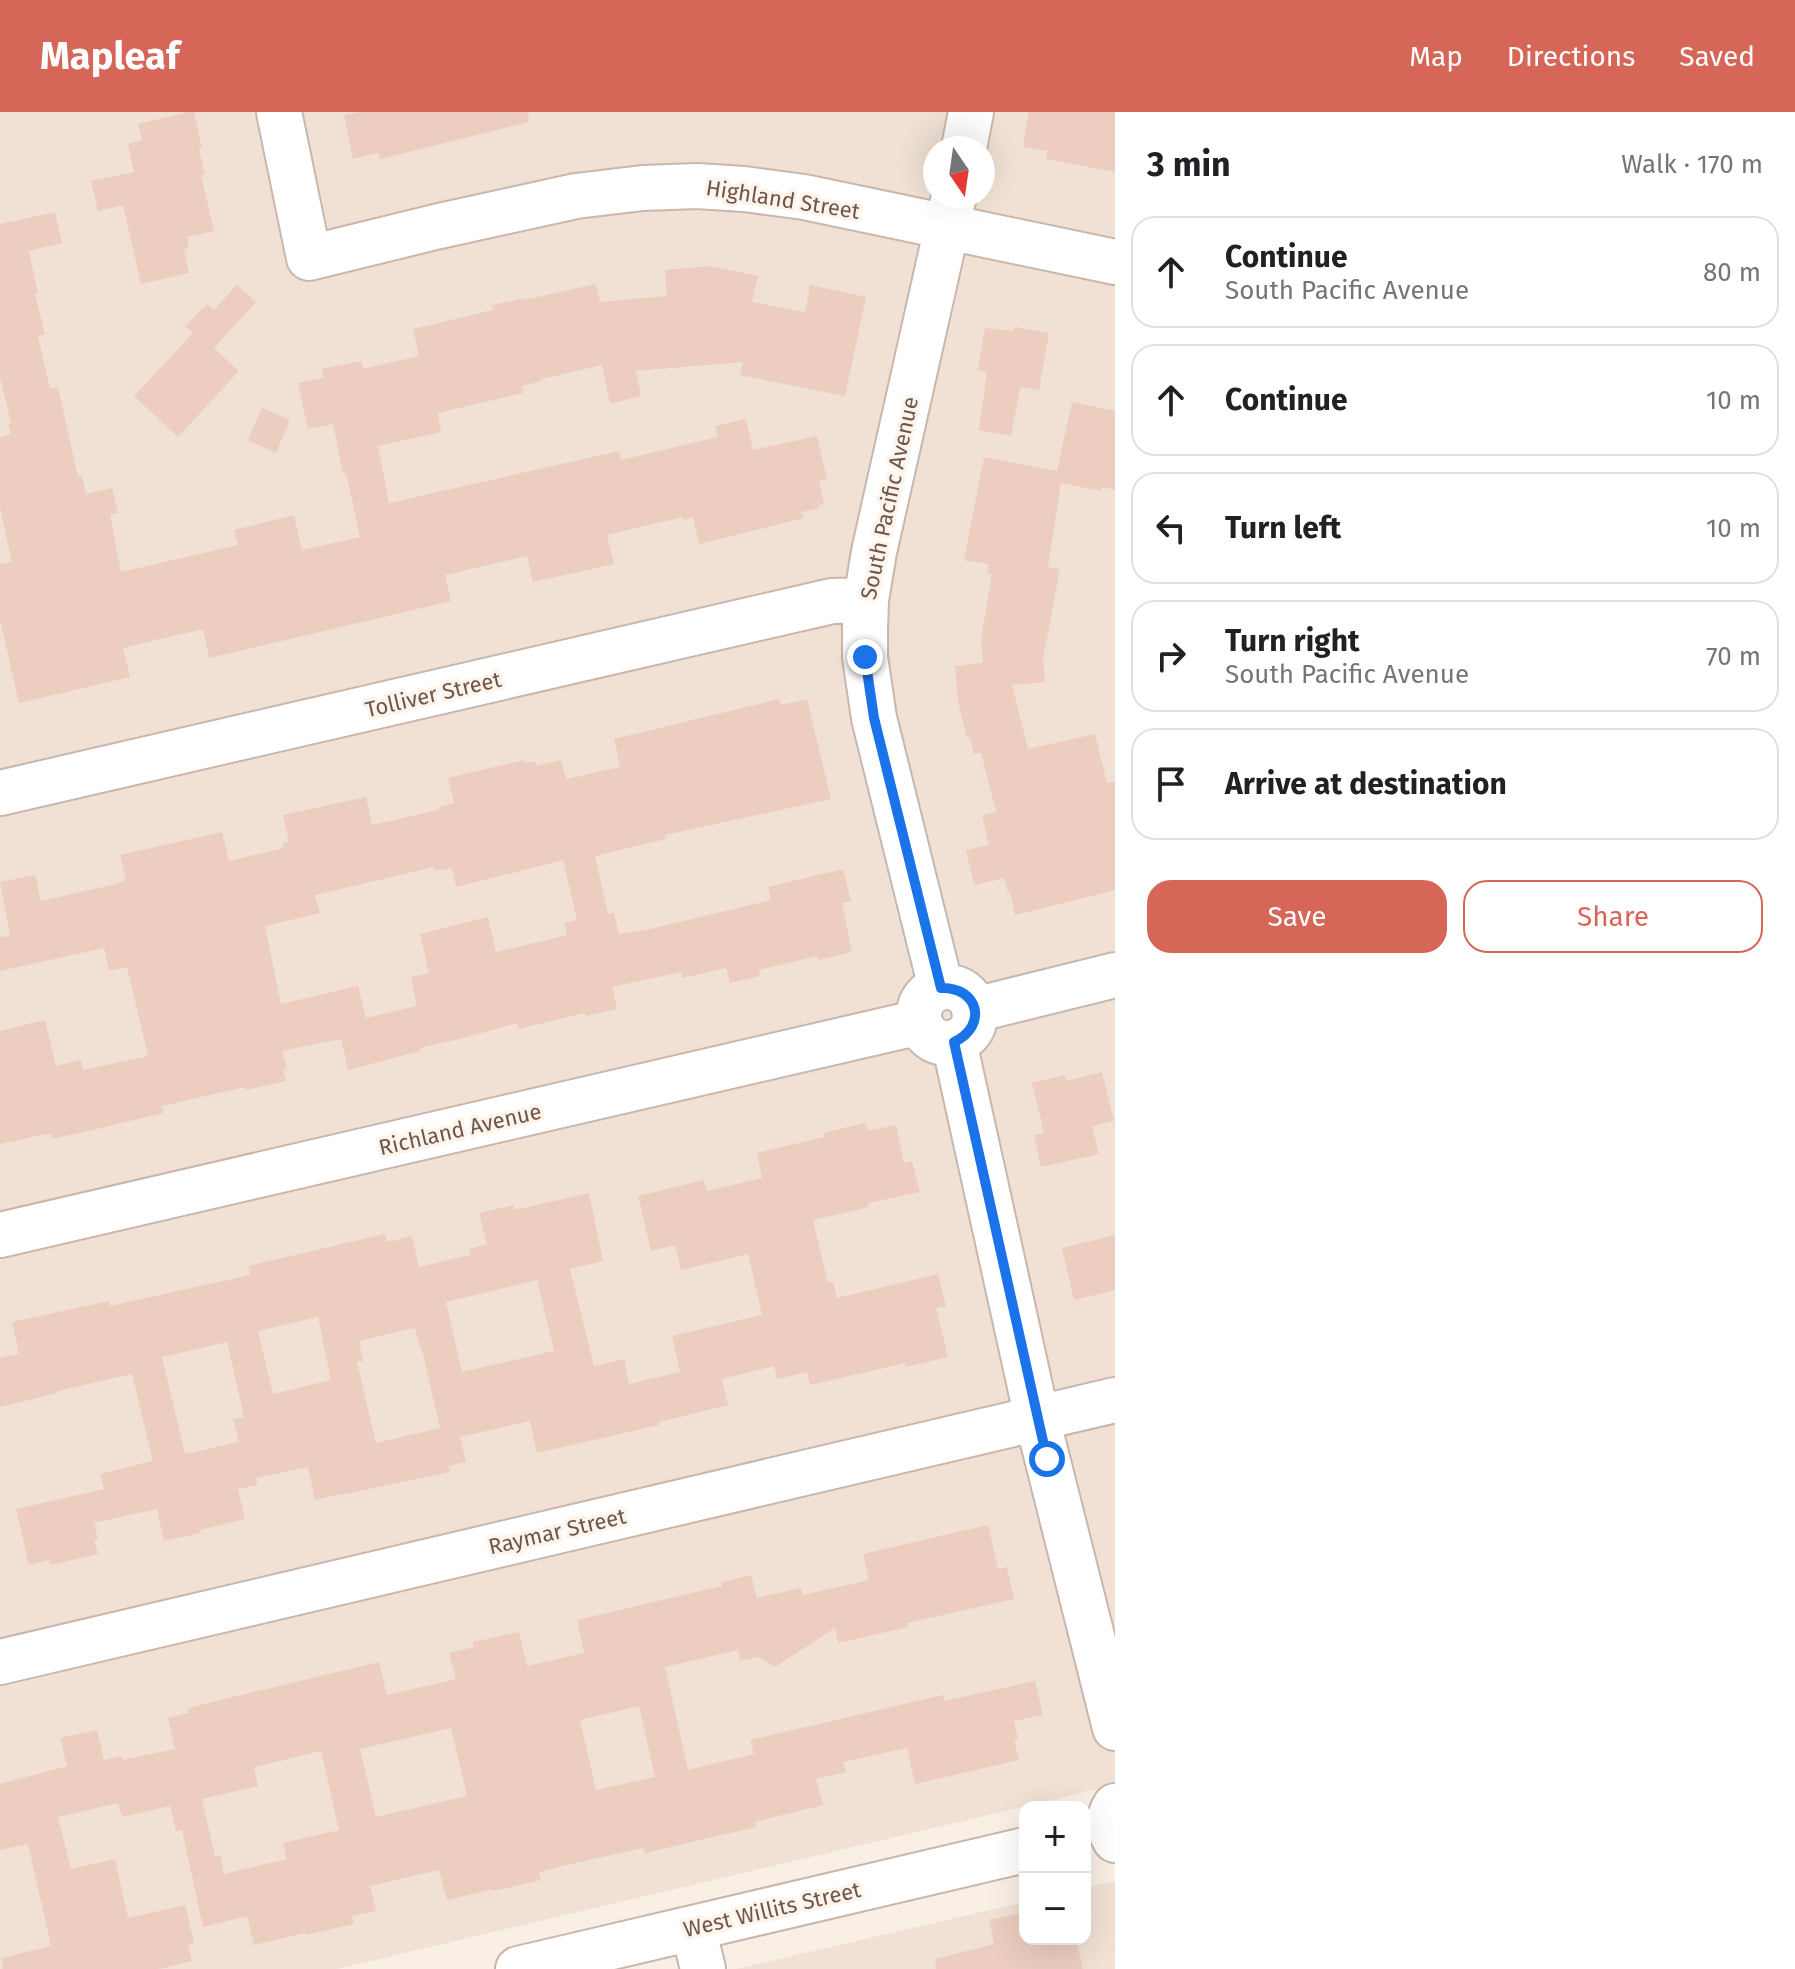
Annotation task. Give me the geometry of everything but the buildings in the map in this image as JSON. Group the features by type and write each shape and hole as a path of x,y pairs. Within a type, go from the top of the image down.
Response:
{"street":[{"name":"Highland Street","path":"279,112 309,258 576,196 643,188 697,186 951,212 1115,262"},
{"path":"966,136 971,112"},
{"name":"South Pacific Avenue","path":"951,212 874,552 866,600 865,657 874,718 947,1016 1037,1418 1115,1728"},
{"name":"Tolliver Street","path":"0,793 832,601 866,600"},
{"name":"Richland Avenue","path":"0,1235 1115,975"},
{"name":"Raymar Street","path":"0,1662 1115,1400"},
{"name":"West Willits Street","path":"518,1969 1019,1851"},
{"path":"693,1928 703,1969"}],"shaded area":[{"path":"0,112 1115,112 1115,1785 1047,1801 1019,1801 1019,1808 337,1969 0,1969"},
{"path":"1115,1881 1115,1969 736,1969 1019,1903 1019,1945 1091,1945 1091,1887"}],"route":[{"path":"865,657 874,718 941,988 960,990 968,996 975,1013 970,1031 954,1042 1047,1459"}]}
